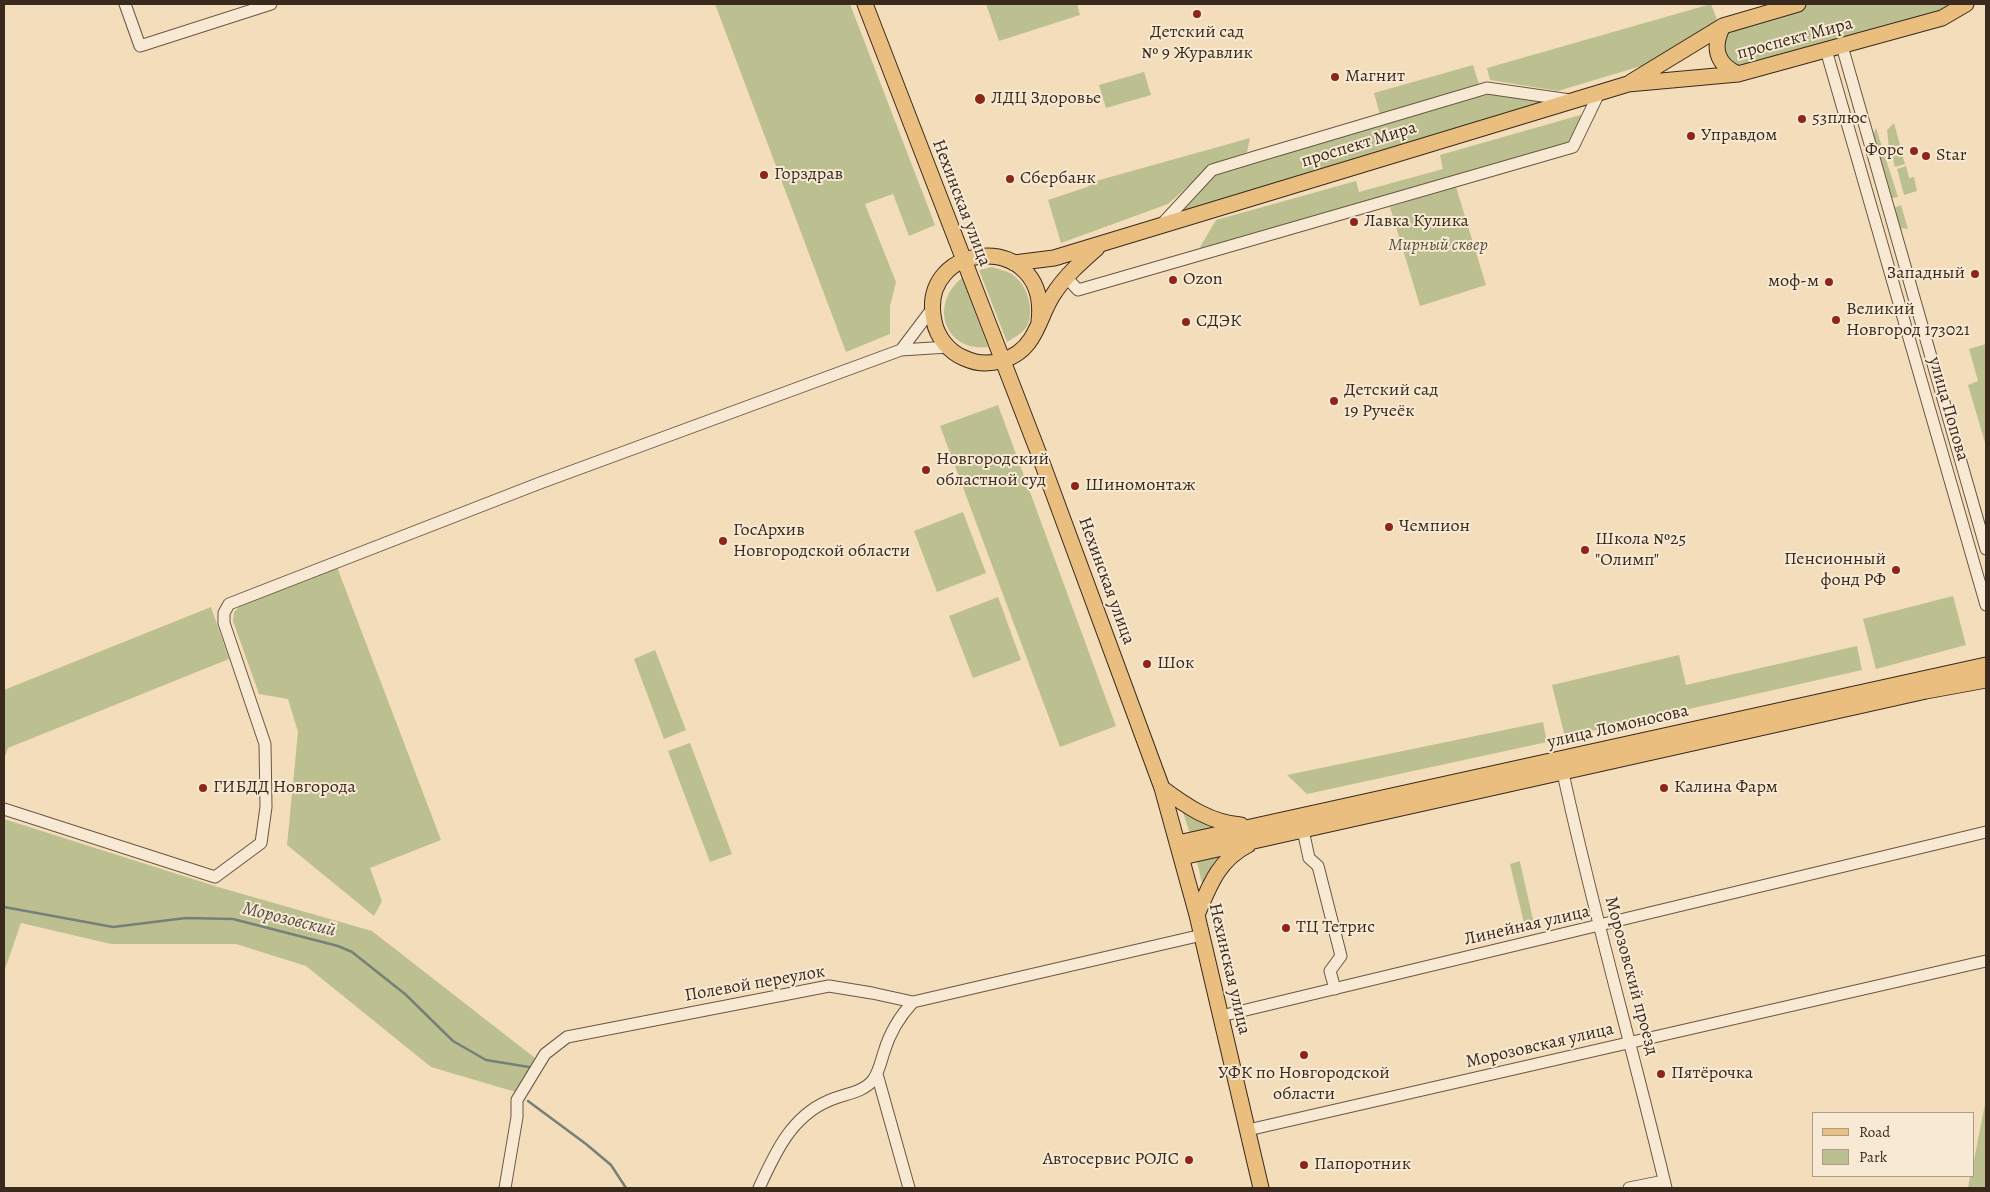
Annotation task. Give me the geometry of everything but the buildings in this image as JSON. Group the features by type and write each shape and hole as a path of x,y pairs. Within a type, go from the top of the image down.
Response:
{"main road":[{"name":"Нехинская улица","path":"865,4 1003,361 1162,788 1202,935 1261,1188"},
{"name":"проспект Мира","path":"1628,84 1723,26 1798,4"},
{"name":"проспект Мира","path":"1014,263 1054,258 1628,84 1738,74 1842,46 1966,4"},
{"path":"1723,26 1717,38 1716,54 1724,65 1738,74"},
{"name":"проспект Мира","path":"1039,321 1039,298 1036,288 1027,274 1014,263 990,255 964,260 947,272 940,280 932,309 934,323 948,347 960,356 974,362 993,363 1003,361 1022,350 1033,336 1039,321 1066,277 1102,244"},
{"name":"улица Ломоносова","path":"1162,788 1192,809 1217,820 1262,832 1303,830 1412,798 1563,773 1986,665"},
{"name":"улица Ломоносова","path":"1180,850 1830,705 1986,680"},
{"name":"улица Ломоносова","path":"1197,915 1211,882 1226,861 1262,832"}],"street":[{"path":"124,4 140,46 271,4"},
{"name":"улица Попова","path":"1842,46 1986,548"},
{"name":"улица Попова","path":"1826,50 1986,605"},
{"path":"1162,225 1212,170 1487,88 1573,100"},
{"path":"1066,277 1078,290 1574,147 1599,93"},
{"path":"1850,134 1866,129"},
{"path":"901,350 932,309"},
{"path":"4,809 215,876 260,843 266,807 265,744 224,623 224,613 229,604 540,483 901,350 948,347"},
{"name":"Морозовский проезд","path":"1563,773 1598,927 1631,1044 1665,1184"},
{"path":"1303,830 1309,858 1318,866 1341,956 1330,970 1335,989"},
{"name":"Линейная улица","path":"1221,1016 1598,927 1986,832"},
{"name":"Полевой переулок","path":"505,1188 517,1117 517,1100 545,1054 567,1036 828,986 913,1002 1202,935"},
{"name":"Морозовская улица","path":"1248,1130 1631,1044 1986,961"},
{"path":"759,1188 781,1141 807,1113 827,1101 864,1088 877,1074 892,1032 903,1012 913,1002"},
{"path":"877,1074 909,1188"},
{"path":"1629,1188 1665,1184"}],"green space":[{"path":"715,4 850,4 935,225 909,236 893,194 865,204 896,282 890,306 890,334 846,352"},
{"path":"986,4 1077,4 1080,15 999,41"},
{"path":"1711,4 1718,22 1661,60 1558,91 1490,80 1487,68"},
{"path":"1811,4 1948,4 1943,10 1741,69 1724,59 1723,35 1731,26"},
{"path":"1473,65 1480,87 1380,115 1374,93"},
{"path":"1144,72 1151,95 1106,108 1099,85"},
{"path":"1493,93 1547,100 1182,212 1218,172"},
{"path":"1584,114 1570,143 1199,249 1216,220 1356,181 1359,192 1443,169 1440,155"},
{"path":"1894,123 1900,145 1889,148 1887,130"},
{"path":"1876,128 1898,197 1892,198 1873,134"},
{"path":"1250,138 1247,152 1211,166 1168,204 1061,243 1048,200 1087,187 1096,181"},
{"path":"1900,147 1905,164 1895,167 1890,150"},
{"path":"1906,166 1909,178 1914,177 1917,191 1904,195 1897,169"},
{"name":"Мирный сквер","path":"1456,187 1486,285 1420,306 1390,207"},
{"path":"1901,205 1908,229 1900,228 1894,208"},
{"path":"992,267 1014,276 1024,287 1029,301 1030,317 1028,324 1022,332 1007,342 979,270"},
{"path":"962,278 988,347 973,347 961,342 952,334 946,324 944,313 946,300 952,289"},
{"path":"1986,344 1986,446 1968,385 1978,381 1969,349"},
{"path":"998,405 1116,726 1060,747 940,426"},
{"path":"963,512 986,573 937,592 914,531"},
{"path":"337,567 441,840 370,868 382,901 374,916 287,845 298,732 288,699 259,694 233,621 234,612 242,604"},
{"path":"1953,596 1966,645 1876,669 1863,619"},
{"path":"998,597 1021,660 973,678 949,616"},
{"path":"211,607 229,659 8,748 4,759 4,690"},
{"path":"1857,646 1862,670 1565,737 1552,685 1679,655 1686,685"},
{"path":"655,650 686,730 664,739 634,659"},
{"path":"1543,722 1547,742 1307,794 1287,775"},
{"path":"690,743 732,854 710,862 668,751"},
{"path":"1182,809 1222,827 1190,834"},
{"path":"4,819 218,887 372,931 535,1058 519,1093 431,1067 306,966 236,944 111,944 21,923 4,972"},
{"path":"1230,851 1203,887 1196,858"},
{"path":"1520,861 1534,924 1533,921 1524,923 1510,864"},
{"path":"1986,1099 1986,1188 1968,1188 1970,1177 1975,1177 1975,1155"}],"waterway":[{"name":"Морозовский","path":"4,907 113,927 186,918 233,919 338,946 352,952 405,994 453,1041 486,1060 529,1067"},
{"name":"Морозовский","path":"528,1101 611,1165 626,1188"}],"place":[{"name":"Детский сад № 9 Журавлик","path":"1197,14"},
{"name":"Магнит","path":"1335,77"},
{"name":"ЛДЦ Здоровье","path":"980,99"},
{"name":"53плюс","path":"1802,119"},
{"name":"Управдом","path":"1691,136"},
{"name":"Форс","path":"1914,151"},
{"name":"Star","path":"1926,156"},
{"name":"Горздрав","path":"764,175"},
{"name":"Сбербанк","path":"1010,179"},
{"name":"Лавка Кулика","path":"1354,222"},
{"name":"Западный","path":"1975,274"},
{"name":"Ozon","path":"1173,280"},
{"name":"моф-м","path":"1829,282"},
{"name":"Великий Новгород 173021","path":"1836,320"},
{"name":"СДЭК","path":"1186,322"},
{"name":"Детский сад 19 Ручеёк","path":"1334,401"},
{"name":"Новгородский областной суд","path":"926,470"},
{"name":"Шиномонтаж","path":"1075,486"},
{"name":"Чемпион","path":"1389,527"},
{"name":"ГосАрхив Новгородской области","path":"723,541"},
{"name":"Школа №25 \"Олимп\"","path":"1585,550"},
{"name":"Пенсионный фонд РФ","path":"1896,570"},
{"name":"Шок","path":"1147,664"},
{"name":"ГИБДД Новгорода","path":"203,788"},
{"name":"Калина Фарм","path":"1664,788"},
{"name":"ТЦ Тетрис","path":"1286,928"},
{"name":"УФК по Новгородской области","path":"1304,1055"},
{"name":"Пятёрочка","path":"1661,1074"},
{"name":"Автосервис РОЛС","path":"1189,1160"},
{"name":"Папоротник","path":"1304,1165"}]}
